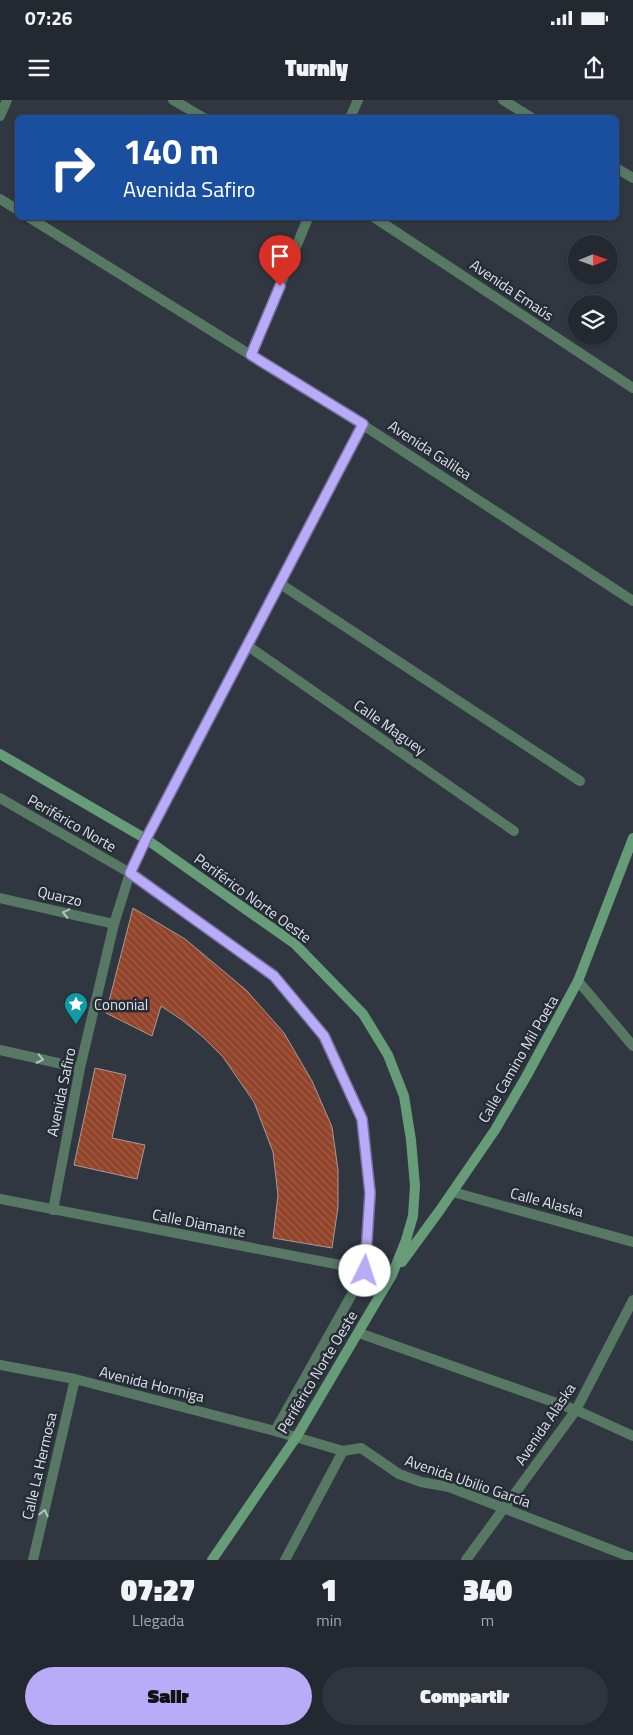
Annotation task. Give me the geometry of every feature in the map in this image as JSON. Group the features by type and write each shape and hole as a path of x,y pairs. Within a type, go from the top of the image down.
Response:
{"main road":[{"name":"Periférico Norte Oeste","path":"0,754 146,839 295,944 364,1014 388,1055 404,1096 411,1140 415,1186 413,1216 392,1275 297,1436 212,1560"},
{"name":"Calle Camino Mil Poeta","path":"392,1275 453,1192 495,1130 526,1077 578,981 633,838"}],"street":[{"path":"0,116 7,100"},
{"path":"173,100 199,115"},
{"path":"351,115 358,100"},
{"path":"503,100 527,115"},
{"path":"619,170 633,178"},
{"path":"0,199 15,208"},
{"name":"Avenida Galilea","path":"33,220 363,424 633,601"},
{"path":"251,355 307,220"},
{"name":"Avenida Emaús","path":"378,220 633,388"},
{"name":"Avenida Safiro","path":"52,1210 80,1068 114,924 130,873 363,424"},
{"path":"279,583 580,781"},
{"name":"Calle Maguey","path":"248,646 514,832"},
{"name":"Periférico Norte","path":"0,798 130,873 274,976 324,1036 362,1119 370,1193 365,1271"},
{"name":"Quarzo","path":"0,898 114,924"},
{"path":"578,981 633,1046"},
{"path":"0,1050 80,1068"},
{"name":"Calle Alaska","path":"453,1192 633,1242"},
{"name":"Calle Diamante","path":"0,1199 392,1275"},
{"path":"275,1431 365,1271"},
{"name":"Avenida Alaska","path":"466,1560 576,1410 633,1300"},
{"path":"359,1333 576,1410 633,1436"},
{"name":"Avenida Hormiga","path":"0,1365 74,1380 297,1436"},
{"name":"Calle La Hermosa","path":"33,1560 74,1380"},
{"name":"Avenida Ubilio García","path":"297,1436 343,1451 361,1448 399,1474 421,1482 449,1487 633,1558"},
{"path":"284,1560 343,1451"}],"building":[{"path":"133,908 185,939 246,990 284,1033 312,1081 332,1127 338,1170 338,1207 332,1248 273,1238 278,1195 273,1152 254,1102 223,1057 203,1037 161,1006 152,1036 106,1013"},
{"path":"95,1068 126,1075 112,1138 145,1145 137,1179 74,1165"}],"place":[{"name":"Cononial","path":"76,1025"}],"route":[{"path":"280,286 251,355 363,424 130,873 274,976 324,1036 362,1119 370,1193 365,1271"}]}
